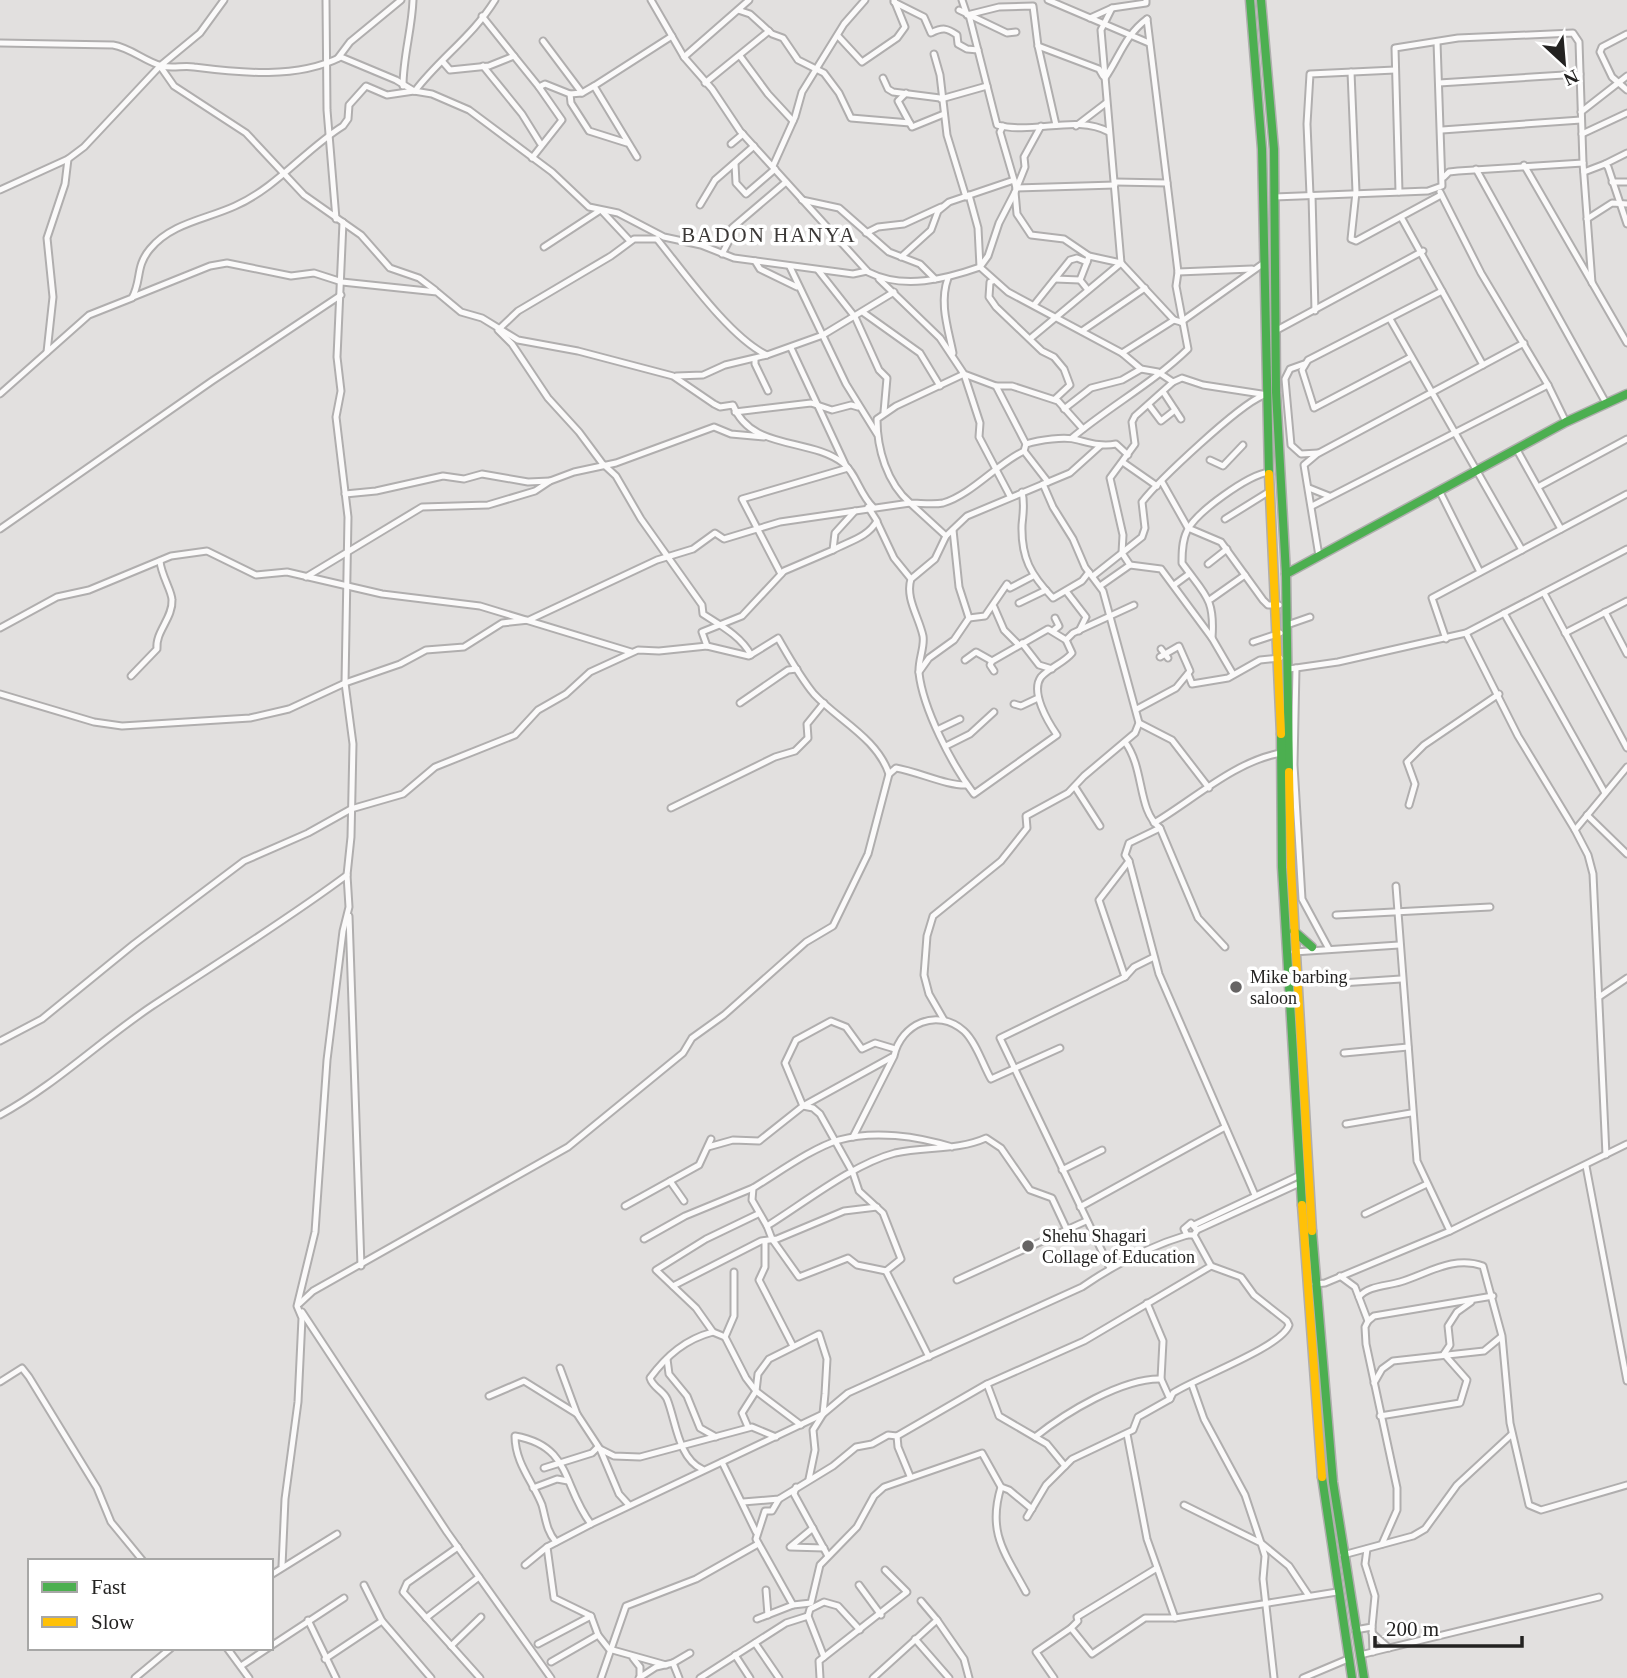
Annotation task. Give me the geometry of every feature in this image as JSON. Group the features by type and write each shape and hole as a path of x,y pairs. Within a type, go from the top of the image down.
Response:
{"main road":[{"path":"1250,0 1260,98 1269,472 1279,605 1281,753 1300,1179 1319,1449 1337,1592 1352,1678"},
{"path":"1261,0 1271,97 1275,331 1287,625 1292,668 1294,931 1291,950 1296,965 1315,1284 1343,1555 1364,1678"},
{"path":"1286,574 1566,422 1627,394"},
{"path":"1294,931 1320,949 1296,965"},
{"path":"1343,1629 1355,1629"}],"street":[{"path":"0,190 68,159 84,147 160,66 200,33 224,0"},
{"path":"326,0 330,134 336,219"},
{"path":"0,43 113,45 124,47 160,66 193,67 234,73 328,64 401,0"},
{"path":"404,93 408,40 413,24 413,0"},
{"path":"132,298 137,289 139,264 163,237 180,227 243,202 285,172 346,122 349,105 366,86 387,95 414,91 430,71 469,36 495,0"},
{"path":"650,0 684,57 743,134 867,271 894,292 940,338 954,363 964,374 980,423 979,437 1010,496"},
{"path":"684,57 749,0"},
{"path":"735,164 736,183 746,194 774,167 802,92 865,0"},
{"path":"962,0 997,125 1020,129 1056,125 1097,126 1110,132"},
{"path":"1048,0 1149,43"},
{"path":"1090,18 1112,8 1146,3 1146,0"},
{"path":"838,36 862,62 897,38 905,27 894,1"},
{"path":"894,1 924,17 932,33 941,28 949,29 957,35 958,44 967,49 978,50"},
{"path":"968,15 999,7 1033,6 1038,46 1056,125"},
{"path":"1112,8 1101,30 1121,263"},
{"path":"738,10 750,14 769,32 783,38 797,60 829,78 839,93 847,114 855,121 910,123"},
{"path":"959,10 1007,33 1016,32"},
{"path":"482,16 562,120 540,143 532,158"},
{"path":"1070,439 1137,388 1162,374 1188,349 1178,321 1178,272 1147,19 1130,35 1104,79"},
{"path":"705,83 769,32"},
{"path":"1399,192 1395,70 1397,46 1573,33 1579,41 1583,163 1592,283"},
{"path":"1627,34 1600,50 1607,69 1627,90"},
{"path":"539,87 545,84 570,94 582,93 672,36"},
{"path":"543,41 582,93"},
{"path":"1437,41 1444,177 1440,192 1481,273 1548,385 1566,422"},
{"path":"1038,46 1056,51 1071,61 1099,69 1104,79"},
{"path":"934,54 940,75 943,114 978,228 980,267 993,281 1052,318 1122,353 1141,369 1162,374 1174,382"},
{"path":"443,62 450,70 499,64 514,56"},
{"path":"740,56 768,94 793,121"},
{"path":"338,58 366,66 414,91 432,94 469,110 600,211 629,241"},
{"path":"160,66 174,86 198,99 207,111 246,133 304,195 361,235 390,268 419,278 461,312 482,318 498,330 512,344 548,398 616,476 667,557 702,605 703,614 745,643 751,655"},
{"path":"483,66 522,114 540,143"},
{"path":"1315,311 1307,124 1309,76 1395,70"},
{"path":"1350,72 1356,192 1353,241 1440,192"},
{"path":"1439,83 1580,74"},
{"path":"1581,112 1627,76"},
{"path":"883,78 912,127 943,114"},
{"path":"594,86 637,156"},
{"path":"888,89 941,99 987,86"},
{"path":"898,101 906,93"},
{"path":"570,94 571,103 589,131 630,145"},
{"path":"1076,126 1107,103"},
{"path":"1582,134 1627,113"},
{"path":"1442,130 1581,120"},
{"path":"874,275 901,280 948,278 980,267 988,256 999,223 1016,190 1025,167 1024,157 1041,126"},
{"path":"1003,127 1000,132 1014,180 1017,214 1031,236 1051,236 1069,241 1088,259"},
{"path":"731,144 743,134"},
{"path":"700,205 715,180 754,146"},
{"path":"1584,172 1627,153"},
{"path":"47,352 54,297 47,238 65,184 68,159"},
{"path":"1444,177 1449,172 1476,169 1583,163"},
{"path":"1605,164 1627,224"},
{"path":"1524,165 1627,343"},
{"path":"1476,169 1606,403"},
{"path":"866,233 878,227 904,224 968,196 1014,180"},
{"path":"722,254 732,228 786,182"},
{"path":"1612,182 1627,182"},
{"path":"1016,190 1167,183"},
{"path":"1262,198 1356,192 1440,192"},
{"path":"1587,219 1627,196"},
{"path":"1618,199 1627,204"},
{"path":"802,200 839,208 866,233 900,257 920,264 934,279"},
{"path":"900,257 931,230 935,216 944,206"},
{"path":"544,247 600,211 618,214 664,237 722,254 790,267 853,274 867,271"},
{"path":"1401,216 1423,251 1483,365"},
{"path":"343,222 337,357 341,391 336,417 348,551 345,683 353,744 347,875 360,1266"},
{"path":"646,226 719,316 767,355"},
{"path":"498,330 518,311 605,261 629,241 657,239"},
{"path":"1275,331 1423,251"},
{"path":"1080,280 1088,259"},
{"path":"1034,305 1070,260 1088,259 1121,263 1178,321"},
{"path":"755,261 760,269 797,287"},
{"path":"1031,338 1121,263"},
{"path":"1122,353 1178,321 1264,263"},
{"path":"0,394 89,315 216,264 237,264 291,276 314,273 342,282 437,292"},
{"path":"790,267 797,287 858,407 877,434"},
{"path":"1178,272 1254,268"},
{"path":"818,270 855,317 879,370 887,378 884,412"},
{"path":"948,278 944,290 944,309 954,363"},
{"path":"1055,279 1080,280 1088,289"},
{"path":"993,281 990,282 989,297 996,307 1064,369 1070,385 1055,399"},
{"path":"1082,331 1145,288"},
{"path":"1319,453 1301,454 1292,445 1285,379 1290,369 1304,365 1442,291"},
{"path":"498,330 518,340 673,376 703,374 724,365 791,348 823,335 864,313 894,292"},
{"path":"0,529 341,295"},
{"path":"864,313 920,353 940,386"},
{"path":"1390,319 1522,550"},
{"path":"1319,556 1304,465 1319,453 1524,343"},
{"path":"791,348 846,466 870,507 894,558 911,579 910,596 924,641 918,654 919,672 931,715 946,746 947,754 974,794 1057,735 1038,698 1038,684 1052,669 1071,656 1066,640"},
{"path":"1304,365 1306,392 1314,408 1411,357"},
{"path":"755,359 768,391"},
{"path":"1064,409 1091,388 1122,380 1141,369"},
{"path":"946,536 910,503 891,479 877,434 877,419 884,412 964,374 996,386 1012,386 1055,399 1083,429"},
{"path":"673,376 720,407 733,405 744,424 767,438"},
{"path":"1130,565 1122,553 1123,536 1115,491 1110,482 1135,444 1132,426 1135,416 1182,378 1203,385 1268,395"},
{"path":"1312,506 1548,385"},
{"path":"0,694 94,722 122,726 250,718 289,709 345,683 400,664 426,650 464,648 502,624 529,620 667,557 693,549 715,533 724,539 758,527 870,507 949,501 1024,451 1026,444 996,386"},
{"path":"1164,393 1181,419"},
{"path":"1053,598 1082,581 1142,537 1145,527 1142,502 1185,458 1259,396 1268,395"},
{"path":"735,412 811,403 832,410 851,405 858,407"},
{"path":"1149,405 1161,421 1175,410"},
{"path":"345,494 376,491 443,476 464,479 482,474 528,482 550,481 714,427 731,433 813,447 846,466"},
{"path":"1026,444 1044,438 1090,441 1100,446 1116,444 1128,455"},
{"path":"1538,487 1627,439"},
{"path":"1210,460 1223,466 1243,445"},
{"path":"911,579 935,559 946,536 976,510 1070,472 1100,446"},
{"path":"1517,450 1562,529"},
{"path":"1024,451 1046,483 1091,574 1100,586 1139,723 1135,733 1084,776 1076,788 1026,816 1027,828 1001,861 933,916 924,975 929,994 944,1020 966,1032 991,1079 1060,1048"},
{"path":"1124,463 1159,484 1188,528 1215,539 1227,549 1268,605 1279,605"},
{"path":"781,574 742,499 846,466"},
{"path":"1212,638 1215,626 1211,599 1182,563 1183,543 1188,528 1215,503 1252,477 1269,472"},
{"path":"306,577 368,538 393,527 422,507 488,505 535,491 550,481"},
{"path":"1308,488 1329,496"},
{"path":"1225,519 1271,491"},
{"path":"1023,492 1023,541 1028,568 1057,604"},
{"path":"1440,492 1480,572"},
{"path":"1446,639 1432,598 1627,494"},
{"path":"833,550 835,533 855,511"},
{"path":"707,646 702,632 742,616 781,574 865,536 877,521"},
{"path":"953,530 959,587 969,618"},
{"path":"1208,564 1227,549"},
{"path":"1320,949 1302,899 1294,765 1292,668 1466,634 1627,549"},
{"path":"0,628 45,601 89,590 185,552 207,551 256,575 286,572 348,588 441,604 480,606 631,652"},
{"path":"131,676 157,649 156,640 169,612 172,598 162,578 160,561"},
{"path":"1100,586 1130,565 1161,569 1174,585 1182,602 1212,638 1233,674"},
{"path":"1174,585 1189,574"},
{"path":"1211,599 1245,575"},
{"path":"919,672 929,658 954,640 969,618 985,616 994,607 1007,584 1010,589 1033,576"},
{"path":"1019,603 1046,590"},
{"path":"1066,591 1086,617 1079,631"},
{"path":"1544,593 1627,748"},
{"path":"1565,633 1627,601"},
{"path":"1066,640 1134,605"},
{"path":"994,607 1004,629 1039,665 1052,669"},
{"path":"1605,612 1627,654"},
{"path":"1504,613 1605,793"},
{"path":"1287,625 1310,617"},
{"path":"994,671 990,665 992,661 1048,629 1054,630 1059,626 1055,618"},
{"path":"1054,630 1058,637 1066,640"},
{"path":"1253,642 1280,633"},
{"path":"1466,634 1499,694 1518,736 1575,830 1592,864 1606,1155"},
{"path":"0,1041 33,1026 134,944 244,861 309,833 351,809 403,794 435,767 515,735 538,710 566,694 586,674 631,652 707,646 728,653 751,655 778,638 807,685 866,740 884,761 888,774 868,854 833,926 806,942 724,1015 692,1038 683,1053 568,1147 313,1291 297,1306"},
{"path":"1137,709 1176,688 1188,674 1189,666 1179,646 1164,654"},
{"path":"965,660 976,652 992,661"},
{"path":"1188,674 1195,684 1220,680 1259,660 1280,658"},
{"path":"740,703 788,670 797,669"},
{"path":"1409,805 1415,784 1407,761 1424,745 1499,694"},
{"path":"1013,704 1021,706 1038,698"},
{"path":"671,808 775,757 794,751 808,738 807,724 824,703"},
{"path":"946,746 970,734 994,712"},
{"path":"939,729 960,719"},
{"path":"1139,723 1172,740 1209,788"},
{"path":"1125,742 1138,763 1147,812 1160,828 1198,918 1224,947"},
{"path":"1154,823 1259,759 1281,753"},
{"path":"1575,830 1627,767"},
{"path":"888,774 896,768 914,770 957,786 967,785"},
{"path":"1076,788 1100,826"},
{"path":"1587,815 1627,854"},
{"path":"1160,828 1129,843 1125,855 1154,957 1255,1195"},
{"path":"1125,977 1098,900 1129,862"},
{"path":"0,1115 31,1098 152,1006 237,948 285,922 347,875"},
{"path":"1396,886 1411,1113 1417,1161 1450,1231"},
{"path":"1336,915 1490,907"},
{"path":"282,1566 285,1499 298,1402 302,1318 297,1306 315,1232 326,1114 327,1060 349,910"},
{"path":"1291,950 1399,945"},
{"path":"1110,1268 1000,1038 1125,977 1134,967 1154,957"},
{"path":"1599,997 1627,978"},
{"path":"1341,983 1401,979"},
{"path":"853,1137 907,1029 922,1022 944,1020"},
{"path":"803,1106 785,1063 796,1040 827,1023 836,1022 846,1027 862,1049 875,1043 895,1049"},
{"path":"1344,1053 1408,1046"},
{"path":"708,1147 733,1140 759,1141 803,1106 894,1056"},
{"path":"803,1106 817,1110 853,1173 859,1191 883,1213 901,1259 886,1271"},
{"path":"1346,1124 1411,1113"},
{"path":"1080,1207 1225,1127"},
{"path":"644,1239 685,1216 753,1188 836,1141 853,1137 896,1136 952,1147"},
{"path":"767,1226 853,1173 895,1154 972,1144 986,1138 1001,1148 1030,1190 1052,1198 1067,1230"},
{"path":"625,1206 699,1165 711,1139"},
{"path":"1315,1284 1450,1231 1627,1144"},
{"path":"1062,1170 1102,1150"},
{"path":"1586,1166 1627,1381"},
{"path":"1191,1231 1255,1195 1300,1179"},
{"path":"525,1565 547,1547 591,1524 702,1469 801,1425 823,1413 848,1393 1082,1287 1110,1268 1300,1179"},
{"path":"670,1181 684,1200"},
{"path":"1365,1214 1427,1184"},
{"path":"753,1188 752,1200 758,1214 799,1276 848,1258 857,1265 886,1271"},
{"path":"673,1286 765,1241 838,1212 877,1207"},
{"path":"713,1332 710,1323 656,1270 706,1240 758,1214"},
{"path":"957,1280 1086,1221"},
{"path":"1027,1517 1046,1485 1072,1460 1133,1430 1138,1417 1170,1399 1178,1389 1192,1385 1201,1376 1284,1335 1289,1325 1270,1305 1254,1295 1241,1277 1211,1266 1191,1231"},
{"path":"765,1241 765,1267 760,1280 793,1346"},
{"path":"1359,1297 1368,1290 1402,1282 1437,1267 1462,1263 1483,1266 1502,1336 1512,1434 1527,1501 1535,1510 1627,1485"},
{"path":"757,1533 765,1511 772,1511 779,1499 833,1466 856,1447 872,1444 888,1435 897,1436 987,1384 1084,1341 1211,1266"},
{"path":"886,1271 929,1357"},
{"path":"725,1337 734,1316 734,1272"},
{"path":"1340,1276 1355,1287 1368,1321"},
{"path":"1382,1544 1395,1517 1398,1498 1366,1344 1365,1327 1374,1316 1493,1296"},
{"path":"1444,1354 1450,1345 1447,1326 1457,1312 1473,1300"},
{"path":"1147,1303 1163,1341 1161,1379 1170,1399"},
{"path":"297,1306 458,1546 551,1678"},
{"path":"702,1469 692,1462 683,1447 666,1396 650,1381 667,1359 692,1338 713,1332 725,1337 746,1378 756,1391 801,1425"},
{"path":"748,1427 742,1413 756,1391 760,1372 769,1359 818,1335 827,1359 823,1413 813,1430 815,1450 810,1479"},
{"path":"1374,1382 1387,1364 1444,1354 1484,1351 1502,1336"},
{"path":"1380,1416 1460,1403 1467,1380 1444,1354"},
{"path":"667,1359 669,1374 687,1396 700,1428 716,1437"},
{"path":"0,1382 22,1368 97,1489 111,1522 141,1559"},
{"path":"560,1368 577,1414 599,1448 619,1494 629,1505"},
{"path":"746,1378 760,1372"},
{"path":"1035,1437 1065,1415 1109,1392 1131,1383 1161,1379"},
{"path":"489,1396 524,1381 577,1414"},
{"path":"987,1384 999,1416 1047,1444 1065,1466"},
{"path":"1192,1385 1204,1419 1245,1495 1261,1543 1274,1678"},
{"path":"599,1448 614,1456 632,1458 683,1447 748,1427 776,1437"},
{"path":"1127,1434 1141,1498 1146,1539 1175,1618"},
{"path":"1343,1555 1413,1536 1424,1529 1457,1485 1512,1434"},
{"path":"556,1542 546,1528 542,1507 519,1459 515,1436 551,1450 561,1461 577,1503 591,1524"},
{"path":"897,1436 898,1447 910,1476"},
{"path":"544,1468 592,1453 599,1448"},
{"path":"757,1619 793,1605 811,1603 820,1564 857,1527 874,1496 884,1487 910,1476 935,1472 982,1453 1001,1487 995,1522 998,1542 1026,1592"},
{"path":"722,1462 757,1533 758,1544 793,1605"},
{"path":"533,1488 557,1479 568,1481"},
{"path":"796,1487 794,1494 828,1556"},
{"path":"1001,1487 1009,1490 1032,1509"},
{"path":"743,1502 779,1499"},
{"path":"1184,1505 1261,1543 1289,1566 1309,1596"},
{"path":"813,1528 790,1547 824,1548"},
{"path":"273,1573 337,1534"},
{"path":"601,1678 626,1606 696,1579 758,1544"},
{"path":"458,1546 403,1589 480,1678"},
{"path":"547,1547 554,1598 591,1616 598,1635 609,1649 633,1658 669,1664 679,1678"},
{"path":"1367,1549 1365,1564 1376,1596 1372,1630 1373,1652"},
{"path":"1054,1678 1036,1652 1071,1628 1079,1621 1077,1617 1157,1568"},
{"path":"820,1678 819,1661 907,1592 885,1570"},
{"path":"426,1618 480,1577"},
{"path":"364,1585 382,1621 431,1678"},
{"path":"859,1585 881,1615"},
{"path":"766,1590 768,1615"},
{"path":"1071,1628 1092,1654 1145,1618 1175,1618 1337,1592"},
{"path":"1360,1656 1599,1597"},
{"path":"273,1645 344,1598"},
{"path":"921,1601 964,1659 970,1678"},
{"path":"824,1657 808,1616 810,1609 824,1602 838,1606 860,1630"},
{"path":"538,1644 591,1616"},
{"path":"700,1678 786,1623 808,1616"},
{"path":"451,1646 481,1617"},
{"path":"308,1620 336,1678"},
{"path":"873,1678 937,1620"},
{"path":"325,1659 382,1621"},
{"path":"1355,1629 1372,1630 1389,1648"},
{"path":"551,1662 598,1635"},
{"path":"915,1639 947,1677"},
{"path":"755,1643 779,1678"},
{"path":"135,1678 169,1650"},
{"path":"229,1650 249,1678"},
{"path":"241,1666 265,1650"},
{"path":"639,1678 690,1653"},
{"path":"735,1655 750,1678"},
{"path":"633,1658 640,1667 639,1678"},
{"path":"1303,1678 1349,1658"}],"traffic: fast":[{"path":"1250,0 1262,149 1269,474"},
{"path":"1261,0 1274,149 1276,392 1286,574 1289,772"},
{"path":"1286,574 1566,422 1627,394"},
{"path":"1281,734 1282,867 1302,1205"},
{"path":"1294,931 1312,947"},
{"path":"1312,1231 1333,1482 1364,1678"},
{"path":"1322,1477 1352,1678"}],"traffic: slow":[{"path":"1269,474 1281,734"},
{"path":"1289,772 1291,868 1312,1231"},
{"path":"1302,1205 1322,1477"}],"place":[{"name":"Mike barbing saloon","path":"1236,987"},
{"name":"Shehu Shagari Collage of Education","path":"1028,1246"}],"district":[{"name":"BADON HANYA","path":"769,235"}]}
